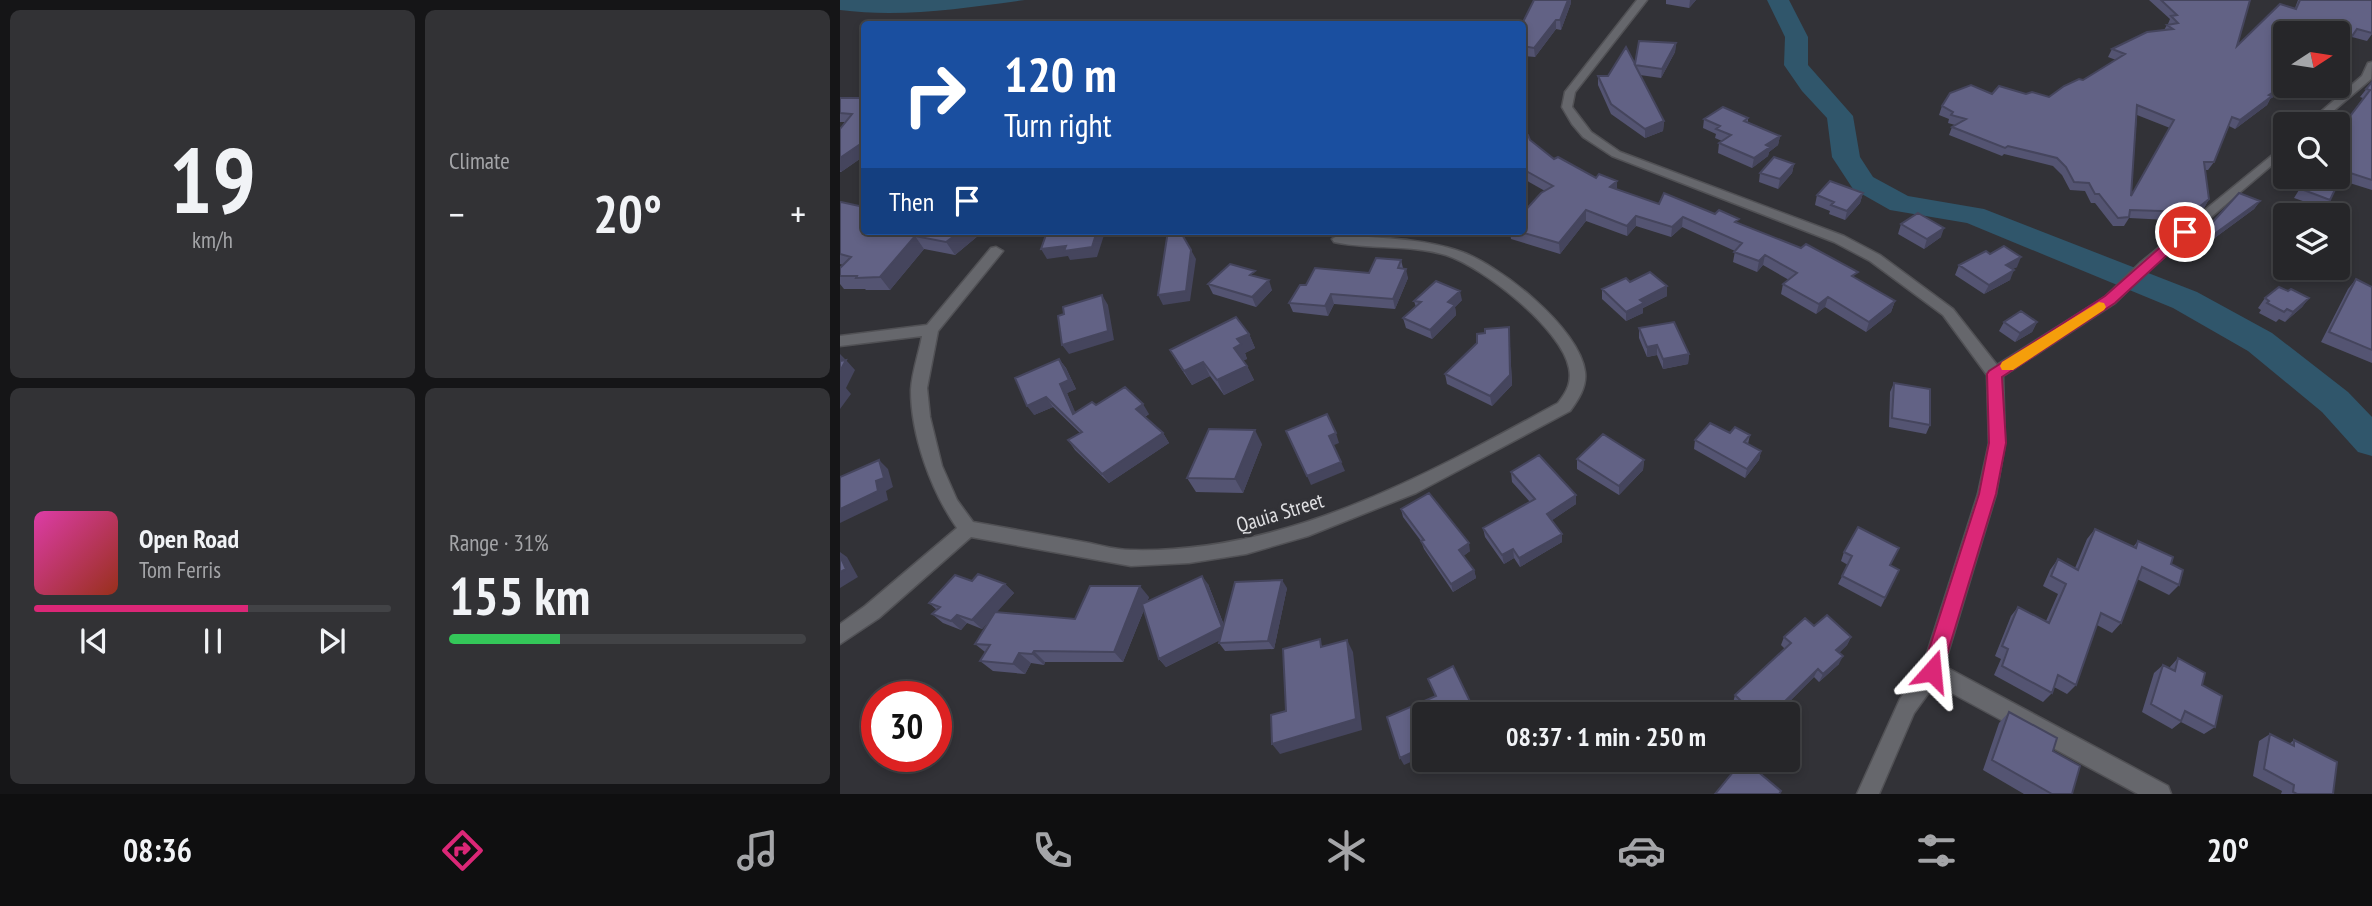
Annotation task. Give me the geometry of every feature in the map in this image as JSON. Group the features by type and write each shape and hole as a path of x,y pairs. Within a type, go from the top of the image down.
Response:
{"street":[{"path":"1642,0 1570,92 1567,107 1579,127 1599,145 1616,154 1839,239 1875,258 1909,280 1948,312 1976,346 1994,374 1997,443 1987,494 1932,671 1907,706 1868,794"},
{"path":"2326,112 2367,77 2372,65"},
{"path":"1994,374 2110,300 2145,266 2273,158"},
{"name":"Qauia Street","path":"968,530 1129,558 1241,548 1342,516 1417,488 1564,407 1576,393 1576,363 1566,343 1546,320 1486,269 1464,257 1426,248 1339,239"},
{"path":"840,635 872,612 968,530 950,504 934,466 922,417 919,388 931,330 996,251"},
{"path":"840,341 931,330"},
{"path":"1932,671 2160,794"}],"water":[{"path":"840,0 1025,0 933,11 887,13 840,10"}],"building":[{"path":"1534,0 1568,0 1560,20 1556,20 1534,48 1526,47 1526,21 1524,21"},
{"path":"2161,0 2250,0 2237,46 2280,4 2296,9 2300,0 2372,0 2372,33 2357,29 2350,39 2350,21 2273,21 2273,92 2269,95 2272,96 2240,120 2232,117 2214,162 2204,162 2209,199 2193,212 2130,210 2129,217 2118,218 2099,194 2095,194 2089,183 2074,182 2066,167 2057,158 2008,146 2005,148 1952,127 1966,119 1951,115 1953,112 1942,106 1950,93 1971,85 1992,94 1999,86 2049,97 2064,86 2079,79 2083,80 2125,54 2112,49 2147,32 2173,29 2167,25 2178,23 2171,16 2177,15","holes":["2137,105 2174,120 2131,196"]},
{"path":"1639,41 1676,43 1662,69 1635,65 1664,121 1645,129 1611,104 1598,76 1608,76 1626,47 1635,64"},
{"path":"2372,82 2372,180 2350,173 2350,116 2370,90 2366,89"},
{"path":"840,98 861,98 861,144 840,158 840,129 852,114 840,113"},
{"path":"1723,107 1748,118 1744,121 1780,136 1766,145 1770,147 1754,158 1719,143 1731,135 1716,129 1720,126 1704,119"},
{"path":"1526,135 1554,159 1558,157 1596,178 1599,174 1617,181 1610,187 1659,204 1664,193 1715,214 1719,210 1739,219 1735,222 1801,248 1806,244 1858,272 1852,276 1895,301 1869,322 1828,297 1819,304 1783,284 1797,273 1765,255 1759,261 1734,252 1742,243 1683,217 1672,227 1636,216 1627,226 1586,210 1559,243 1526,234 1526,210 1541,193 1553,186 1526,170"},
{"path":"1774,157 1794,164 1780,179 1760,173"},
{"path":"1830,181 1863,193 1847,211 1831,205 1834,202 1817,195"},
{"path":"2301,189 2335,189 2330,200"},
{"path":"2239,193 2260,201 2206,240 2201,235"},
{"path":"840,203 861,206 861,235 956,235 946,242 915,236 880,277 840,276 840,268 851,257 840,254"},
{"path":"1918,213 1944,228 1927,239 1901,224"},
{"path":"1046,235 1096,235 1092,247 1064,251 1066,246 1041,249"},
{"path":"1167,235 1182,235 1191,250 1186,291 1158,295"},
{"path":"2004,246 2021,257 2006,265 2014,270 1989,285 1959,265 1986,251 1990,254"},
{"path":"1376,258 1401,260 1398,268 1406,269 1393,299 1331,294 1325,306 1289,303 1300,285 1306,285 1315,268 1369,273"},
{"path":"1230,264 1255,271 1250,275 1269,280 1252,297 1208,284"},
{"path":"1650,272 1667,286 1640,300 1644,303 1626,312 1602,289 1626,278 1630,282"},
{"path":"2356,279 2372,287 2372,350 2329,332"},
{"path":"1436,281 1460,291 1448,302 1455,305 1430,330 1403,318 1421,302 1414,301"},
{"path":"2279,287 2288,291 2291,289 2309,298 2293,312 2287,309 2284,312 2267,303 2269,301 2265,298"},
{"path":"1102,295 1108,331 1062,345 1058,316 1064,314 1063,307"},
{"path":"2021,311 2037,322 2020,333 2004,322"},
{"path":"1236,317 1249,334 1237,339 1241,344 1234,348 1247,366 1217,380 1203,362 1184,371 1170,350"},
{"path":"1674,322 1689,354 1663,359 1657,345 1647,347 1639,328"},
{"path":"1509,327 1510,375 1490,396 1445,374 1477,343 1477,334 1485,333 1485,329"},
{"path":"1059,359 1069,380 1060,384 1073,414 1092,402 1096,405 1125,387 1143,404 1136,409 1163,433 1102,474 1068,440 1082,432 1046,397 1027,406 1015,378"},
{"path":"1894,383 1930,389 1930,425 1892,418"},
{"path":"1327,414 1336,433 1329,436 1341,462 1307,476 1286,431"},
{"path":"1710,423 1730,433 1735,427 1750,435 1744,442 1761,451 1747,469 1695,440"},
{"path":"1209,429 1255,430 1235,479 1187,478"},
{"path":"1603,434 1644,460 1619,486 1577,459"},
{"path":"1539,455 1576,495 1547,514 1562,534 1519,558 1513,549 1502,555 1483,528 1535,499 1511,472"},
{"path":"879,460 884,478 876,481 878,491 840,509 840,477"},
{"path":"1429,493 1469,543 1459,550 1474,570 1451,584 1401,509"},
{"path":"1858,527 1899,548 1890,565 1899,570 1885,598 1842,576 1852,556 1844,552"},
{"path":"2095,529 2136,548 2138,541 2173,557 2171,564 2183,570 2179,585 2142,567 2121,623 2101,613 2076,685 2058,675 2052,693 2002,666 2008,649 2002,646 2018,607 2049,623 2066,584 2051,576 2058,559 2078,570"},
{"path":"840,556 846,569 840,572"},
{"path":"978,574 1005,584 972,620 957,615 951,621 932,614 940,607 929,603 955,575 972,581"},
{"path":"1202,576 1222,627 1159,659 1142,604"},
{"path":"1282,580 1268,641 1219,643 1235,582"},
{"path":"1090,586 1140,586 1114,652 1034,651 1032,654 1019,653 1013,664 980,661 990,645 975,644 995,612 1075,619"},
{"path":"1827,615 1851,637 1836,650 1843,656 1823,674 1818,669 1784,702 1742,702 1735,695 1791,643 1784,637 1805,618 1814,626"},
{"path":"1320,639 1321,647 1347,640 1356,719 1272,744 1271,715 1286,711 1283,649"},
{"path":"2178,658 2205,673 2202,685 2222,696 2215,727 2185,711 2181,721 2151,704 2163,665 2175,671"},
{"path":"1453,666 1470,702 1422,702 1436,696 1428,679"},
{"path":"1412,706 1412,752 1400,758 1387,717"},
{"path":"2009,712 2057,738 2053,751 2080,766 2072,794 2052,794 1992,760"},
{"path":"2270,734 2294,746 2294,740 2337,762 2333,794 2297,794 2293,792 2294,785 2264,769"},
{"path":"1733,772 1758,772 1781,791 1779,794 1715,794"}],"waterway":[{"path":"1778,0 1794,30 1798,44 1796,65 1811,86 1840,116 1846,157 1863,183 1900,204 1974,215 2185,300 2260,342 2335,402 2372,441"}],"slow traffic":[{"path":"2008,366 2099,307"}],"route":[{"path":"1932,671 1987,494 1997,443 1998,407 1994,374 2110,300 2185,232"}]}
